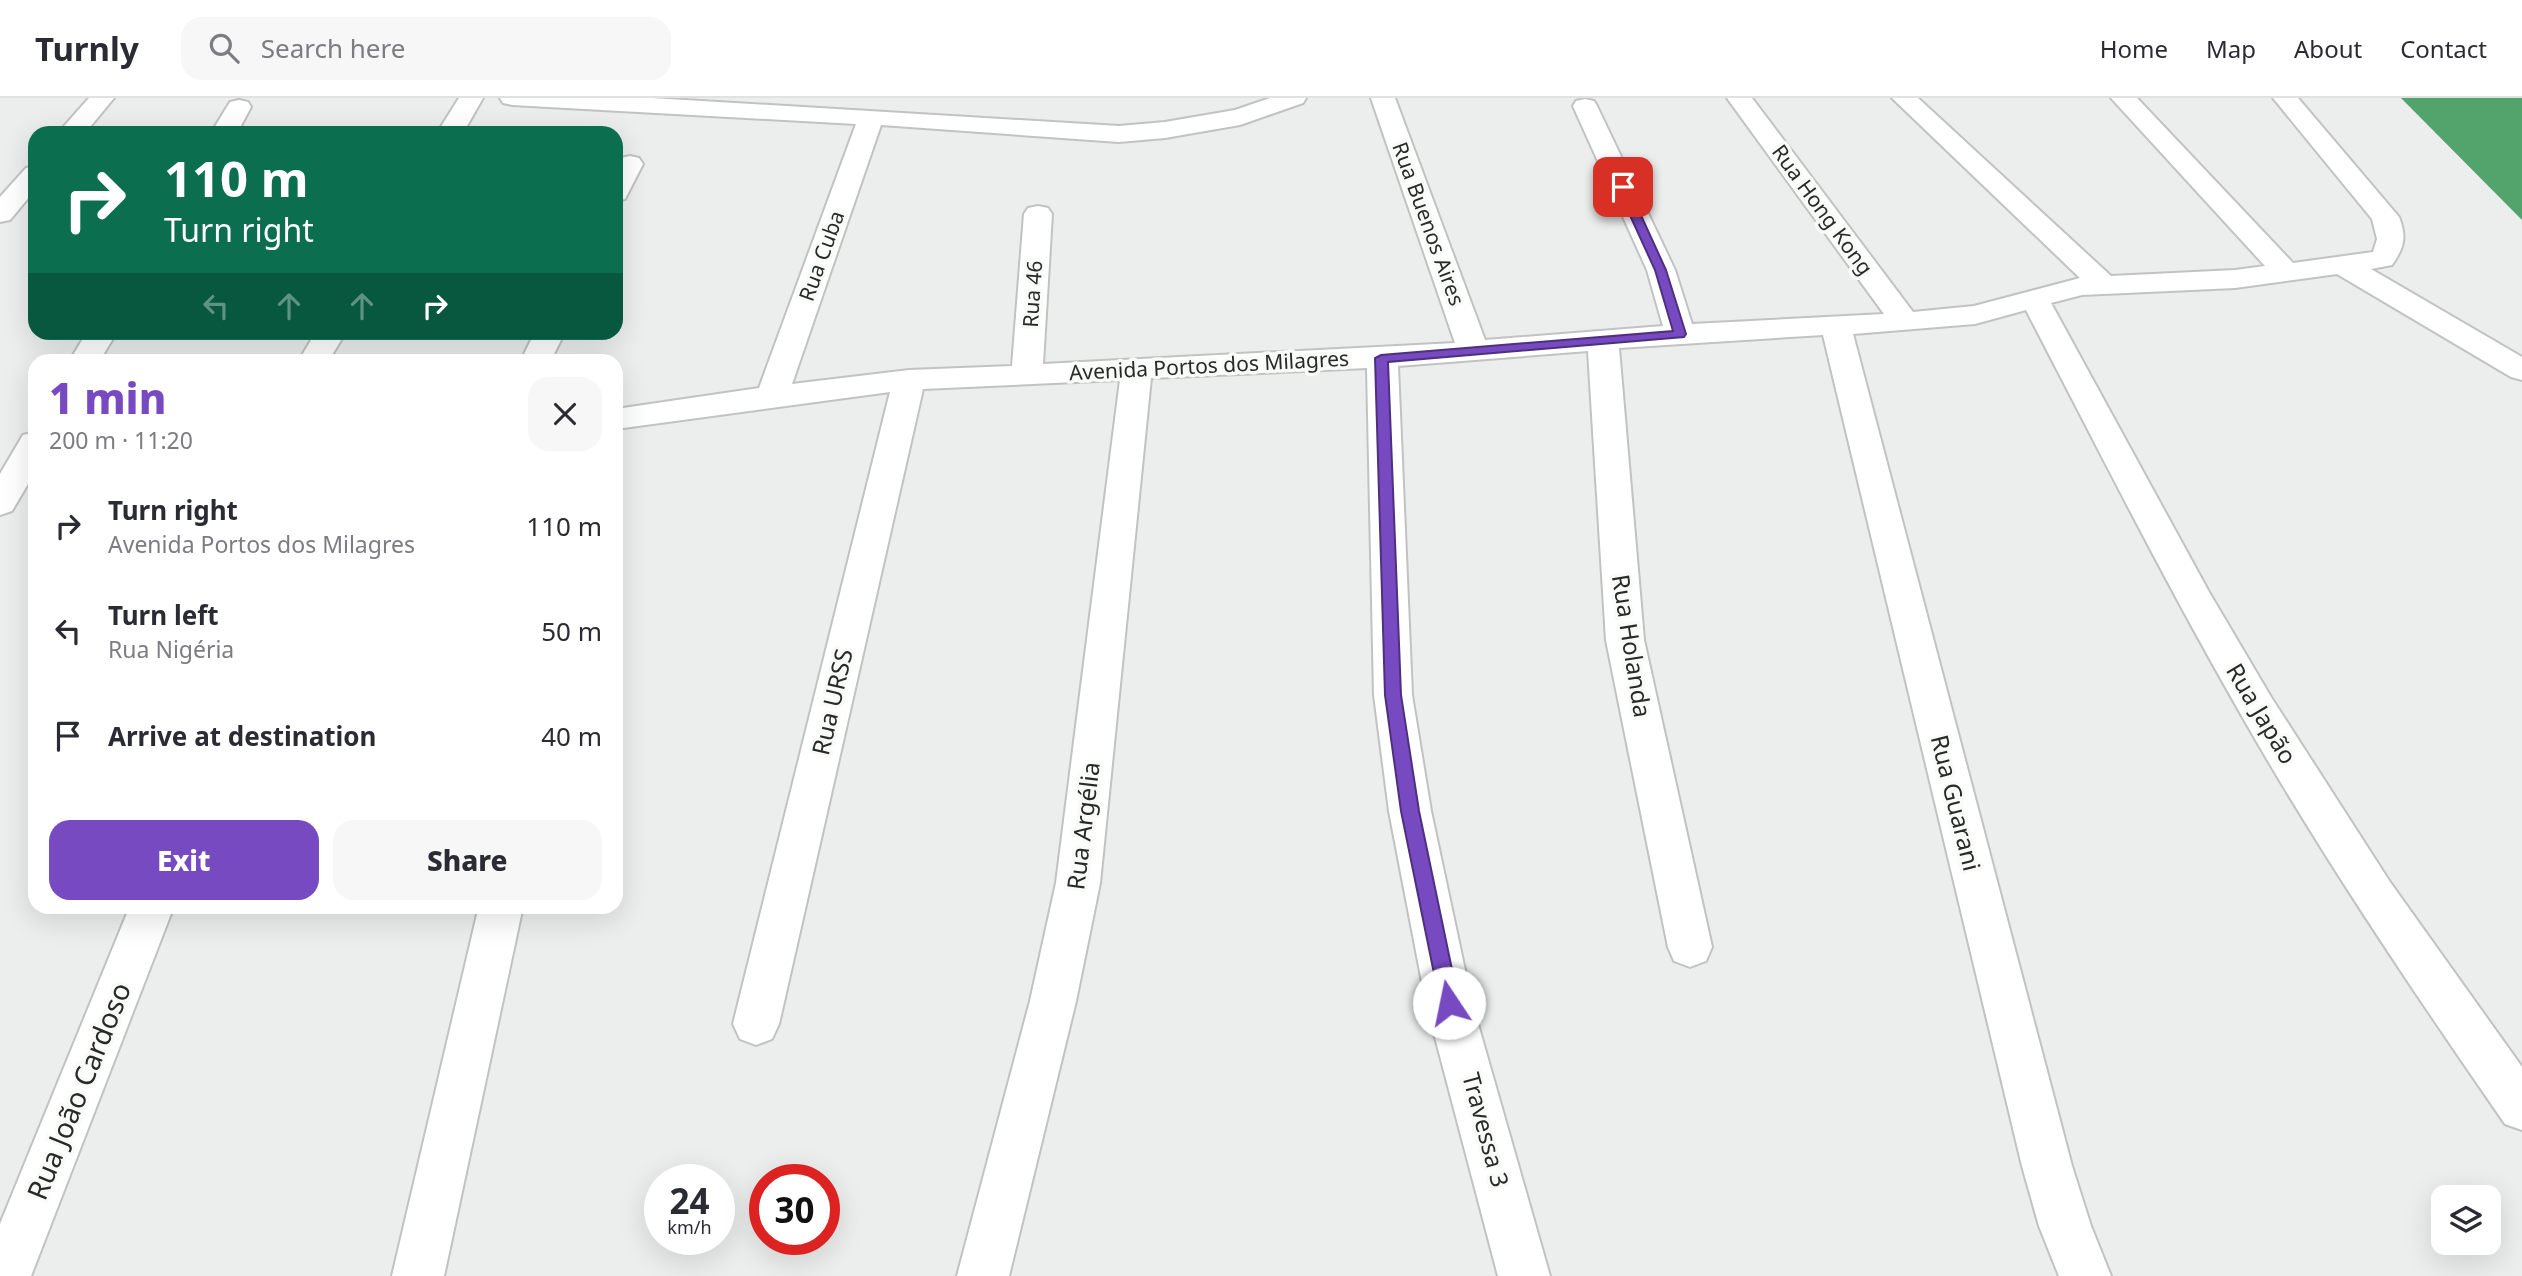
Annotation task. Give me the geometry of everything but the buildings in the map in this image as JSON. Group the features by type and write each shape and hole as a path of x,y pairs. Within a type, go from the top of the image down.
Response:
{"street":[{"path":"77,126 102,98"},
{"path":"454,126 471,98"},
{"path":"512,98 872,117 1119,134 1165,130 1240,117 1294,98"},
{"name":"Rua Buenos Aires","path":"1383,98 1474,350"},
{"name":"Rua Hong Kong","path":"1739,98 1905,322"},
{"path":"1904,98 2102,283"},
{"path":"2123,98 2285,271"},
{"name":"Avenida Portos dos Milagres","path":"623,418 772,396 909,380 1381,358 1680,334 1975,316 2081,286 2102,283 2207,281 2382,259 2391,248 2392,233 2385,217 2285,98"},
{"path":"1585,106 1661,270 1680,334"},
{"path":"228,126 239,107"},
{"name":"Rua Cuba","path":"772,396 872,117"},
{"path":"623,177 629,164"},
{"path":"0,214 28,182"},
{"name":"Rua 46","path":"1027,375 1038,214"},
{"path":"2343,265 2522,370"},
{"name":"Rua Japão","path":"2035,300 2222,649 2290,764 2382,909 2522,1107"},
{"name":"Rua Guarani","path":"1836,326 2047,1166 2085,1276"},
{"name":"Rua Holanda","path":"1603,341 1625,640 1690,947"},
{"name":"Travessa 3","path":"1381,358 1393,695 1410,811 1449,1003 1524,1276"},
{"name":"Rua Argélia","path":"983,1276 1053,1001 1078,883 1137,368"},
{"name":"Rua URSS","path":"756,1024 909,380"},
{"path":"0,503 25,450"},
{"name":"Rua João Cardoso","path":"5,1276 149,914"},
{"path":"418,1276 498,914"}],"shaded area":[{"path":"2401,98 2522,98 2522,220"}],"route":[{"path":"1449,1003 1410,811 1393,695 1381,358 1680,334 1661,270 1623,187"}]}
